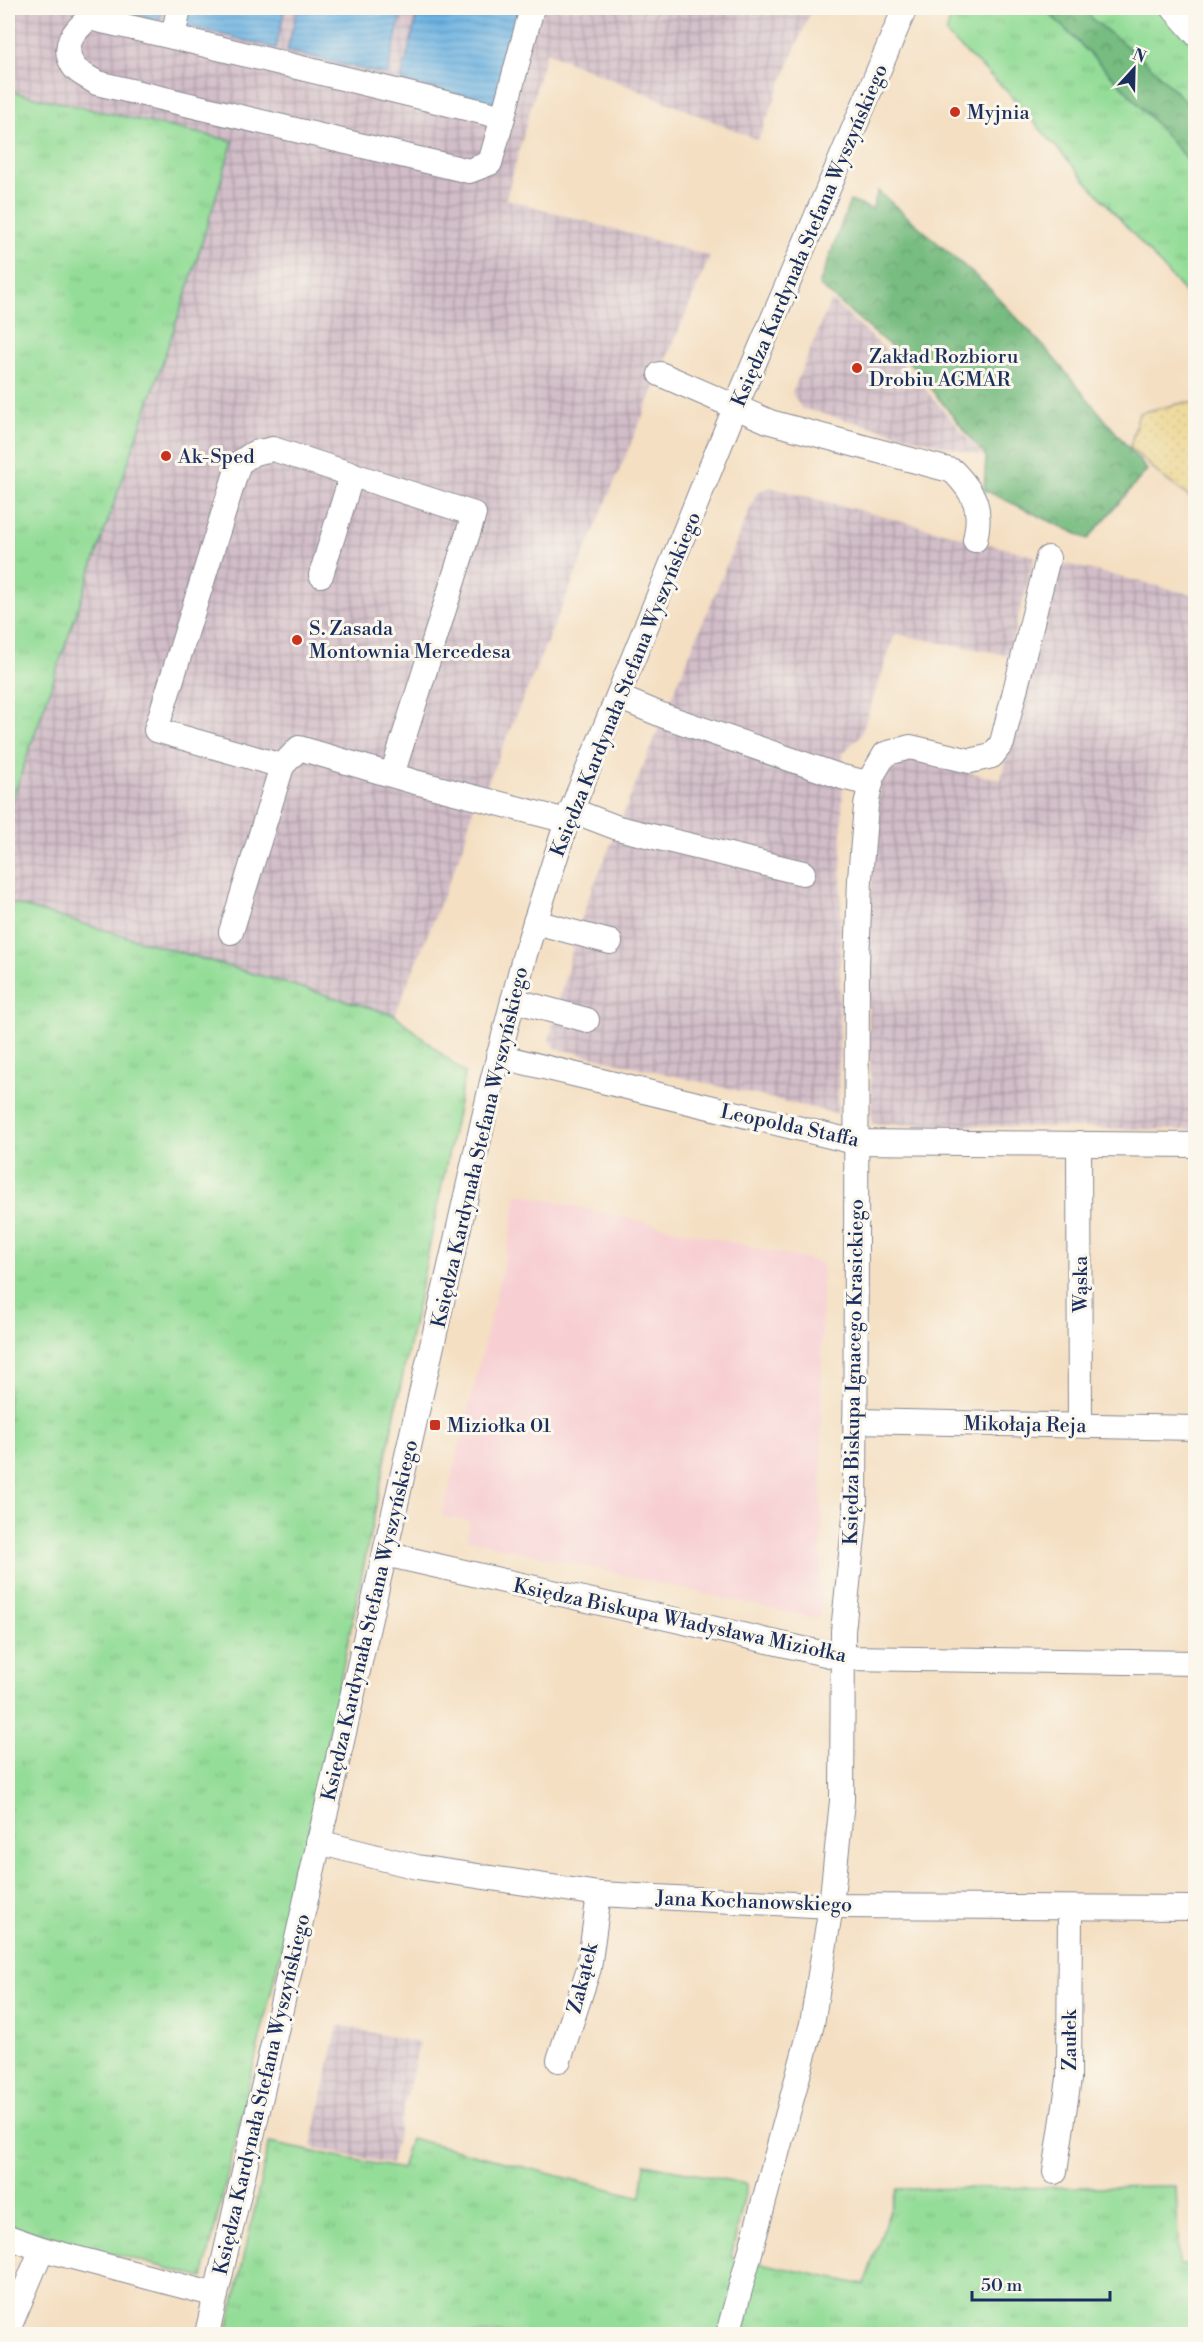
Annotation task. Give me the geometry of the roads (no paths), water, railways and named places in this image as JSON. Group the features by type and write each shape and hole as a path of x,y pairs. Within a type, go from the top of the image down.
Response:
{"street":[{"path":"173,37 179,8"},
{"path":"503,117 89,18 72,33 68,53 74,68 97,83 469,171 490,163 503,117 532,8"},
{"name":"Księdza Kardynała Stefana Wyszyńskiego","path":"207,2334 498,1056 535,922 569,816 735,408 905,8"},
{"path":"1173,8 1196,34"},
{"path":"660,374 770,422 953,471 969,488 978,505 979,523 975,540"},
{"path":"282,766 156,730 239,463 254,453 273,449 474,514 392,775"},
{"path":"321,575 352,474"},
{"name":"Księdza Biskupa Ignacego Krasickiego","path":"728,2334 812,2024 831,1906 842,1801 843,1631 855,1517 855,1142 860,878 866,806 872,776 885,754 910,747 970,761 992,756 1002,743 1048,558"},
{"path":"618,697 664,716 842,777 870,784"},
{"path":"231,932 282,766 299,748 392,775 803,873"},
{"path":"535,922 610,942"},
{"path":"513,1000 587,1020"},
{"name":"Leopolda Staffa","path":"498,1056 855,1142 1196,1145"},
{"name":"Wąska","path":"1079,1143 1080,1425"},
{"name":"Mikołaja Reja","path":"855,1421 1196,1428"},
{"name":"Księdza Biskupa Władysława Miziołka","path":"385,1554 843,1658 1196,1663"},
{"name":"Jana Kochanowskiego","path":"318,1842 417,1867 599,1894 831,1906 1196,1908"},
{"name":"Zakątek","path":"559,2060 589,1968 599,1894"},
{"name":"Zaułek","path":"1055,2172 1069,2079 1070,1908"},
{"path":"8,2237 42,2249 216,2295"},
{"path":"8,2330 42,2249"}],"water":[{"path":"109,8 162,8 159,20"},
{"path":"184,8 285,8 276,48 180,24"},
{"path":"298,8 403,8 387,75 287,51"},
{"path":"419,8 523,8 500,104 401,81"}],"place":[{"name":"Myjnia","path":"955,112"},
{"name":"Zakład Rozbioru Drobiu AGMAR","path":"857,368"},
{"name":"Ak-Sped","path":"166,456"},
{"name":"S. Zasada Montownia Mercedesa","path":"297,640"},
{"name":"Miziołka 01","path":"435,1425"}]}
